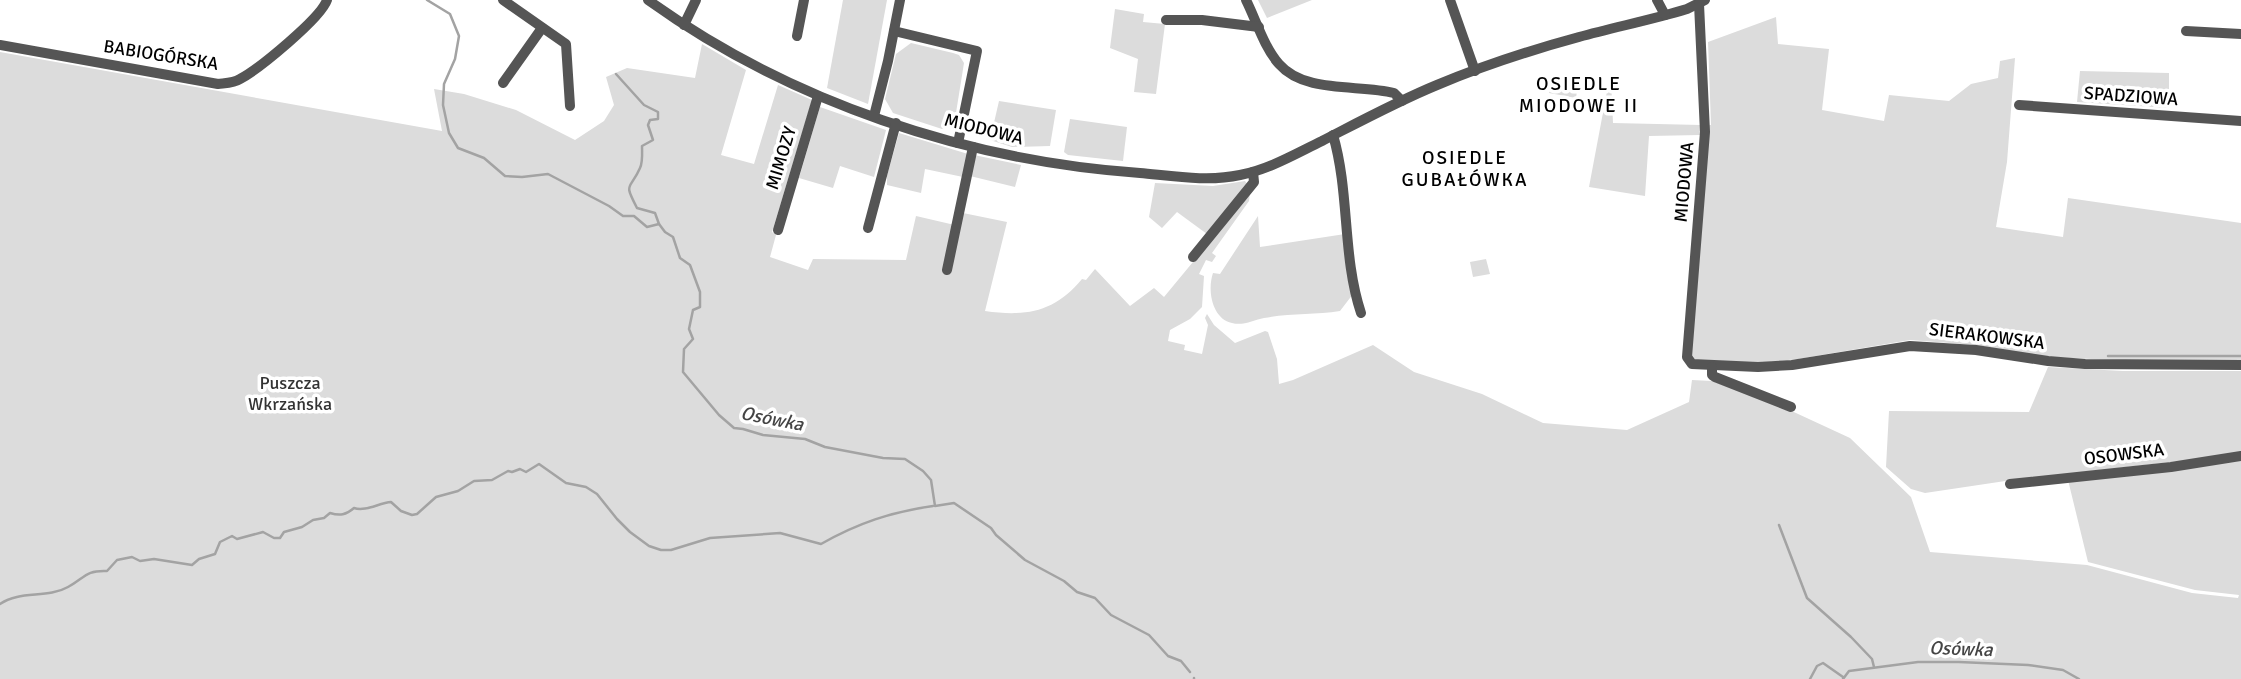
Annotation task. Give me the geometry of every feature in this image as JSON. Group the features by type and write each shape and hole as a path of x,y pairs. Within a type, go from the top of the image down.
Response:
{"street":[{"name":"BABIOGÓRSKA","path":"0,45 218,84 229,83 250,72 307,26 320,13 327,0"},
{"path":"503,0 566,44 570,106"},
{"name":"MIODOWA","path":"648,0 740,59 818,96 958,143 1015,156 1114,172 1204,178 1253,172 1280,162 1402,101 1554,44 1665,15 1702,2 1705,132 1687,358 1689,362"},
{"path":"684,25 696,0"},
{"path":"797,36 804,0"},
{"path":"874,116 900,0"},
{"path":"1246,0 1279,64 1299,78 1388,92 1398,95 1402,101"},
{"path":"1450,0 1471,76"},
{"path":"1657,0 1665,15"},
{"path":"1166,20 1202,20 1259,27"},
{"path":"503,83 542,27"},
{"path":"894,31 977,51 958,143"},
{"path":"2186,31 2241,34"},
{"name":"MIMOZY","path":"778,230 818,96"},
{"name":"SPADZIOWA","path":"2019,105 2241,121"},
{"path":"868,228 896,123"},
{"path":"1333,135 1341,173 1354,292 1361,313"},
{"path":"947,270 944,256 973,147"},
{"path":"1193,257 1250,188 1254,182 1253,172"},
{"name":"SIERAKOWSKA","path":"1689,362 1712,366 1792,365 1910,345 1976,350 2085,364 2241,365"},
{"path":"1712,366 1712,375 1715,377 1791,407"},
{"name":"OSOWSKA","path":"2010,484 2171,467 2241,456"}],"green space":[{"path":"843,0 887,0 868,104 827,88"},
{"path":"1258,0 1312,0 1267,18"},
{"path":"1115,9 1144,14 1143,22 1165,24 1156,94 1134,92 1138,59 1110,48"},
{"path":"1776,17 1778,44 1829,49 1822,110 1884,121 1889,95 1949,101 1971,84 1998,78 2000,61 2015,58 2007,162 1996,227 2063,237 2068,198 2241,223 2241,361 2137,361 2047,357 1975,345 1910,340 1798,359 1758,363 1694,362 1690,357 1711,125 1708,42"},
{"path":"911,43 959,55 964,63 955,119 942,129 893,113 885,99 896,54"},
{"name":"Puszcza Wkrzańska","path":"702,44 746,70 721,155 754,164 778,85 812,100 772,232 776,235 770,257 808,270 813,259 906,260 916,216 959,226 963,213 1007,222 985,311 1014,313 1039,310 1061,299 1082,279 1086,280 1095,269 1130,306 1154,288 1164,297 1250,193 1249,201 1212,253 1216,256 1212,262 1206,260 1199,274 1204,276 1202,307 1190,319 1170,330 1168,341 1185,345 1184,350 1202,354 1208,325 1205,318 1207,314 1214,325 1235,343 1268,332 1277,359 1279,384 1373,345 1414,372 1482,394 1543,423 1627,430 1689,402 1692,380 1712,381 1783,407 1850,438 1911,497 1930,552 2087,565 2192,593 2238,598 2239,595 2195,590 2088,562 2068,480 2241,458 2241,679 0,679 0,52 442,131 434,89 464,94 516,110 575,140 604,121 614,105 606,77 627,68 695,78"},
{"path":"2080,71 2169,73 2169,108 2077,102"},
{"path":"1611,79 1613,123 1701,125 1700,135 1649,136 1645,196 1589,187"},
{"path":"1575,82 1578,84 1576,98 1549,93 1550,90"},
{"path":"999,101 1056,110 1050,146 1012,147 990,140"},
{"path":"820,107 886,130 874,177 840,166 833,188 799,178"},
{"path":"1070,119 1127,127 1123,161 1068,155 1064,152"},
{"path":"899,133 968,154 963,177 925,169 921,193 887,185"},
{"path":"974,155 1021,165 1015,187 970,176"},
{"path":"1245,181 1248,185 1207,234 1177,212 1162,228 1149,217 1155,183 1213,186"},
{"path":"1258,216 1260,247 1345,234 1353,294 1340,311 1273,316 1240,324 1220,316 1211,295 1213,273 1220,274"},
{"path":"1486,259 1490,274 1473,277 1470,262"},
{"path":"2048,367 2123,371 2241,371 2241,454 2012,480 1925,493 1911,489 1886,467 1889,411 2029,412"}],"waterway":[{"name":"Osówka","path":"427,0 450,14 459,36 455,59 444,84 443,105 449,133 458,148 484,158 505,176 548,174 623,216 634,216 647,227 659,224 673,237 680,258 690,265 700,292 700,307 693,310 689,329 693,339 684,349 683,372 719,415 734,428 763,435 805,439 825,447 883,458 905,459 931,480 935,506 954,503 991,528 1025,560 1064,581 1077,592 1095,598 1111,615 1149,635 1168,656 1181,661 1190,672"},
{"path":"616,74 644,105 658,112 658,119 650,120 648,125 653,140 642,146 641,166 629,190 637,208 655,213 659,224"},
{"path":"2108,356 2241,356"},
{"path":"0,604 16,597 60,591 89,573 107,571 117,560 132,557 140,561 154,559 192,565 199,559 215,554 220,542 232,536 237,539 263,532 280,538 284,532 324,518 330,513 343,514 354,508 363,509 391,502 401,511 417,514 436,497 458,491 474,481 492,480 508,471 520,469 526,472 539,464 566,483 586,487 597,494 630,532 649,546 661,550 671,550 710,538 780,533 821,544 875,519 933,506"},
{"path":"1779,525 1807,598 1851,637 1872,659 1874,667"},
{"name":"Osówka","path":"1843,679 1849,671 1918,662 2028,665 2063,670 2079,679"},
{"path":"1810,679 1817,666 1823,663 1843,677"}],"district":[{"name":"OSIEDLE MIODOWE II","path":"1579,95"},
{"name":"OSIEDLE GUBAŁÓWKA","path":"1465,169"}]}
